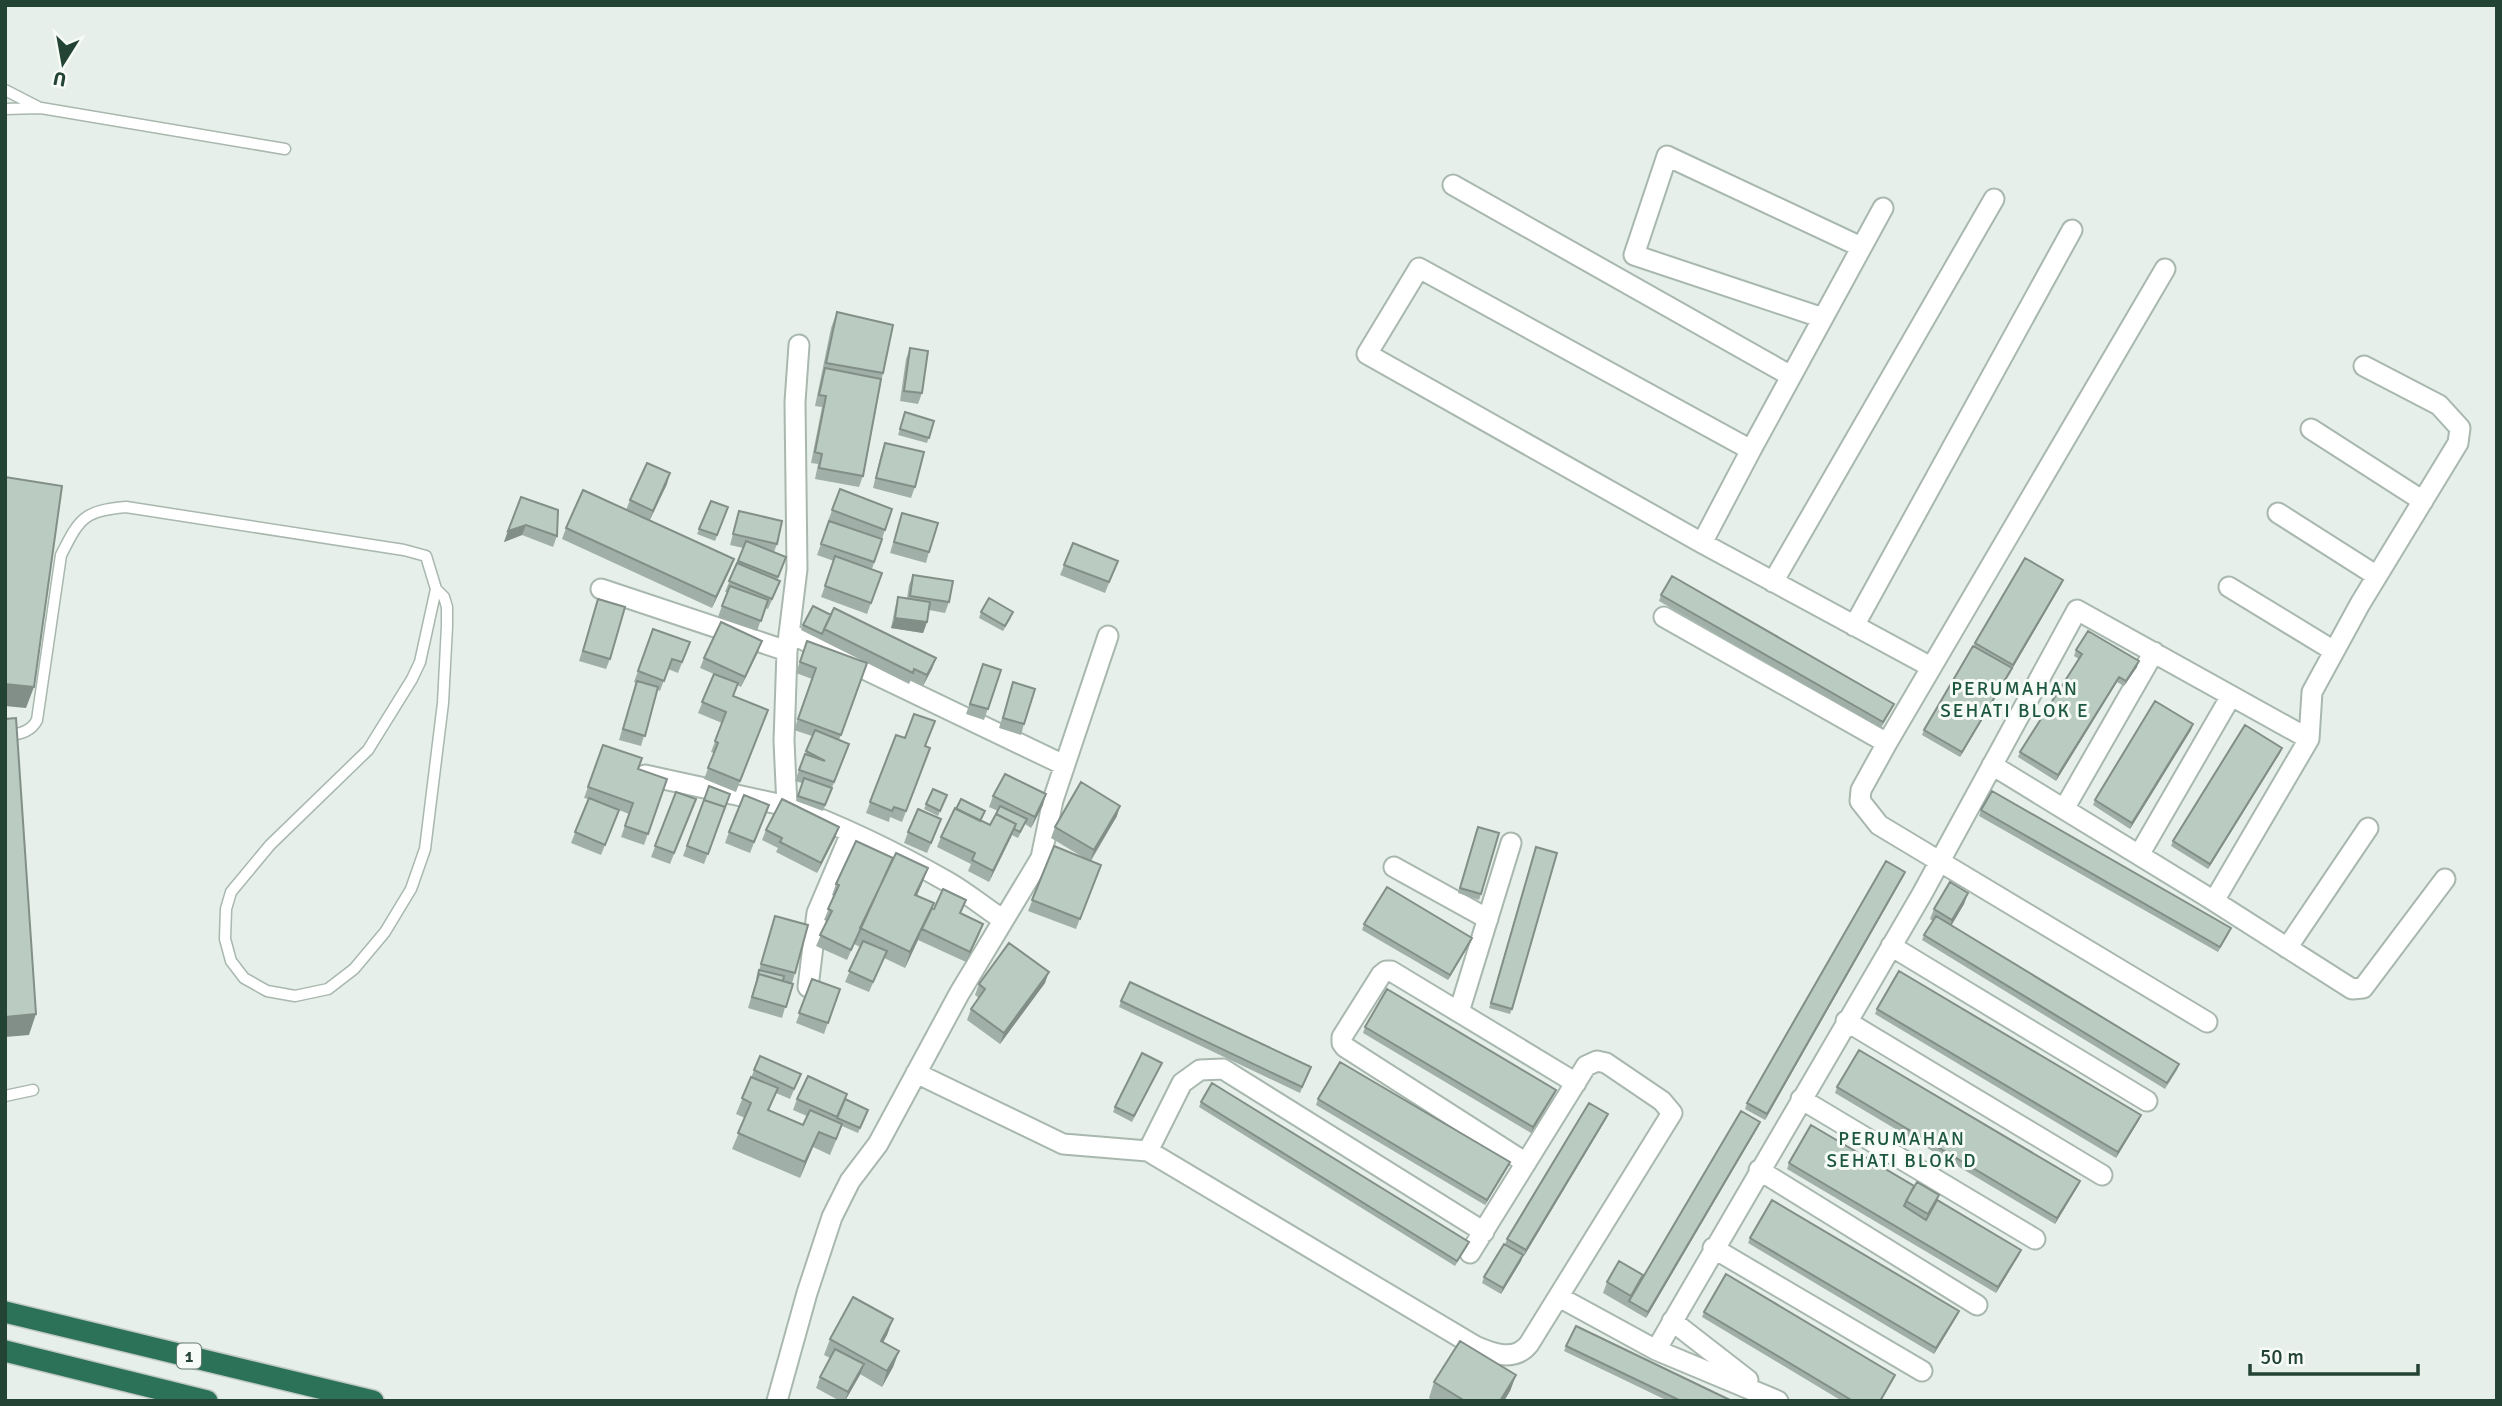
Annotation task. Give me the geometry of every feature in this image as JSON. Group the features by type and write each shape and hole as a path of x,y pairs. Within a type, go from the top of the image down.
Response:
{"highway":[{"name":"1","path":"5,1312 373,1401"},
{"name":"1","path":"5,1350 207,1401"}],"street":[{"path":"1624,282 1667,156 1861,247"},
{"path":"1452,185 1791,376"},
{"path":"1773,582 1994,199"},
{"path":"1702,543 1883,208"},
{"path":"1854,626 2072,230"},
{"path":"1634,255 1823,318"},
{"path":"1752,450 1419,268 1367,354 1702,543 1931,667"},
{"path":"2165,269 1887,743 1861,790 1860,801 1879,825 2207,1022"},
{"path":"787,806 784,741 788,642 797,569 794,402 799,345"},
{"path":"2214,901 2309,739 2312,692 2377,576 2458,443 2460,428 2439,405 2364,366"},
{"path":"2311,429 2423,501"},
{"path":"2278,513 2377,576"},
{"path":"2229,587 2334,651"},
{"path":"601,589 788,642 1064,765"},
{"path":"1656,1350 1891,946 2077,610 2309,739"},
{"path":"1664,617 1887,743"},
{"path":"778,1401 807,1293 832,1217 850,1181 878,1144 1002,919 1041,858 1053,800 1108,636"},
{"path":"2064,809 2154,652"},
{"path":"2139,855 2231,696"},
{"path":"1992,765 2352,989 2360,990 2445,879"},
{"path":"645,775 787,806 851,833 951,883 1002,919"},
{"path":"2287,948 2368,828"},
{"path":"808,987 817,913 851,833"},
{"path":"1458,1012 1511,843"},
{"path":"1394,867 1488,919"},
{"path":"1891,946 2147,1101"},
{"path":"1526,1163 1342,1043 1342,1037 1385,971 1391,971 1576,1083"},
{"path":"1846,1021 2102,1175"},
{"path":"916,1073 1063,1144 1148,1152 1485,1350 1505,1355 1524,1350 1672,1112 1662,1101 1606,1063 1597,1061 1587,1066 1471,1253"},
{"path":"1148,1152 1182,1083 1200,1070 1223,1069 1484,1232"},
{"path":"1801,1099 2035,1239"},
{"path":"1759,1170 1977,1305"},
{"path":"1713,1248 1922,1371"},
{"path":"1559,1297 1656,1350 1773,1398"},
{"path":"1672,1321 1773,1398"}],"lane":[{"path":"5,90 41,108"},
{"path":"5,109 41,108 285,149"},
{"path":"5,735 27,731 34,727 37,720 61,555 73,532 87,515 102,509 126,507 404,550 426,556 436,589 444,597 447,607 443,703 425,849 411,889 385,932 354,969 327,989 295,996 267,991 244,978 231,961 225,939 226,909 230,892 270,845 369,750 420,662 436,589"},
{"path":"5,1096 33,1090"}],"building":[{"path":"837,312 893,325 883,373 826,363"},
{"path":"910,348 928,351 922,393 904,391"},
{"path":"825,368 881,379 863,476 819,468 822,454 815,452 826,396 819,395"},
{"path":"905,412 934,421 929,438 900,429"},
{"path":"885,443 924,452 915,487 876,478"},
{"path":"647,463 670,473 653,511 630,500"},
{"path":"5,477 62,486 34,687 5,684"},
{"path":"840,489 892,509 885,530 832,510"},
{"path":"583,490 734,559 716,597 566,528"},
{"path":"521,497 558,510 557,536 526,525 508,531"},
{"path":"711,501 728,507 717,535 699,529"},
{"path":"739,511 782,521 777,544 733,534"},
{"path":"902,513 938,523 929,552 894,542"},
{"path":"829,521 882,539 874,562 821,544"},
{"path":"746,541 786,557 778,577 738,561"},
{"path":"1073,543 1118,561 1109,582 1064,565"},
{"path":"835,556 882,573 871,603 825,586"},
{"path":"2025,558 2063,580 2013,665 1975,643"},
{"path":"737,563 780,581 772,599 729,581"},
{"path":"913,575 953,581 949,602 910,596"},
{"path":"1672,576 1894,704 1883,722 1661,595"},
{"path":"730,586 768,600 761,621 722,606"},
{"path":"898,597 930,602 927,622 895,618"},
{"path":"989,598 1013,612 1005,626 981,612"},
{"path":"598,599 625,607 610,659 583,651"},
{"path":"813,606 831,615 822,634 803,625"},
{"path":"834,608 936,658 927,675 914,669 913,673 824,629"},
{"path":"721,622 762,641 745,677 704,658"},
{"path":"653,629 690,642 682,662 672,659 664,681 638,671"},
{"path":"2088,631 2139,661 2126,681 2119,677 2058,775 2020,752 2082,654 2076,650"},
{"path":"807,641 867,663 841,735 798,719 816,668 800,662"},
{"path":"1973,646 2012,668 1962,752 1924,730"},
{"path":"983,664 1001,670 988,709 970,704"},
{"path":"714,674 738,683 733,696 768,710 740,781 708,768 726,712 702,702"},
{"path":"637,681 658,687 645,736 623,729"},
{"path":"1013,682 1035,689 1024,724 1003,718"},
{"path":"2155,701 2193,724 2132,823 2095,800"},
{"path":"914,714 935,721 925,746 930,748 906,811 894,807 892,811 870,802 896,735 905,738"},
{"path":"16,718 36,1014 5,1017 5,719"},
{"path":"2245,725 2282,748 2210,864 2173,841"},
{"path":"815,730 849,744 834,782 799,770 805,754 825,761 806,751"},
{"path":"603,745 642,758 638,769 667,779 648,834 625,826 633,803 588,787"},
{"path":"1005,774 1046,794 1035,817 993,796"},
{"path":"804,778 832,788 825,805 798,796"},
{"path":"1081,782 1120,806 1094,850 1055,827"},
{"path":"709,786 730,794 723,813 725,807 704,800"},
{"path":"933,789 947,795 940,811 926,804"},
{"path":"1992,791 2231,928 2220,947 1981,810"},
{"path":"676,792 696,799 674,853 655,846"},
{"path":"744,795 769,805 754,842 729,832"},
{"path":"589,798 619,810 605,845 575,832"},
{"path":"782,799 839,827 821,863 780,842 782,838 766,830"},
{"path":"961,799 985,811 980,821 956,809"},
{"path":"704,800 725,807 708,854 687,846"},
{"path":"1000,806 1027,819 1020,832 1014,829 1016,824 996,814"},
{"path":"955,808 990,825 996,814 1016,824 993,871 972,860 975,853 941,837"},
{"path":"918,809 941,819 931,843 908,832"},
{"path":"1478,827 1499,833 1481,894 1460,888"},
{"path":"856,841 893,858 851,950 820,935 832,911 828,909 839,885 836,884"},
{"path":"1054,846 1101,865 1080,919 1032,900"},
{"path":"1536,847 1557,853 1512,1009 1491,1003"},
{"path":"896,853 928,868 915,895 934,903 910,952 860,928"},
{"path":"1886,861 1905,872 1767,1114 1747,1103"},
{"path":"1950,882 1968,893 1952,920 1934,909"},
{"path":"1387,887 1472,938 1450,975 1364,924"},
{"path":"943,889 966,900 960,913 983,924 970,952 922,929"},
{"path":"775,916 808,925 795,973 761,964"},
{"path":"1936,916 2179,1064 2167,1083 1924,935"},
{"path":"863,941 887,951 873,982 849,971"},
{"path":"1009,943 1049,972 1004,1033 971,1009 985,989 979,984"},
{"path":"759,970 784,976 783,981 759,974 757,980"},
{"path":"1899,971 2141,1115 2118,1152 1877,1009"},
{"path":"759,974 793,984 786,1007 752,997"},
{"path":"812,979 840,989 828,1023 799,1013"},
{"path":"1130,982 1311,1067 1302,1087 1121,1001"},
{"path":"1387,989 1556,1090 1533,1127 1365,1027"},
{"path":"1859,1050 2080,1181 2057,1218 1837,1087"},
{"path":"1142,1053 1162,1063 1134,1116 1115,1107"},
{"path":"760,1056 801,1074 794,1089 754,1070"},
{"path":"1340,1062 1510,1162 1487,1200 1318,1099"},
{"path":"808,1076 847,1094 837,1117 797,1099"},
{"path":"751,1077 778,1088 768,1110 803,1125 810,1110 842,1124 836,1139 819,1132 805,1162 738,1133 751,1103 742,1098"},
{"path":"1212,1083 1469,1242 1457,1261 1201,1102"},
{"path":"845,1099 868,1110 860,1128 837,1118"},
{"path":"1589,1103 1608,1114 1526,1250 1507,1239"},
{"path":"1741,1111 1760,1122 1648,1312 1629,1301"},
{"path":"1811,1125 1914,1186 1904,1206 1926,1220 1937,1200 2021,1250 1998,1287 1789,1163"},
{"path":"1917,1182 1939,1195 1928,1214 1906,1201"},
{"path":"1772,1200 1959,1311 1936,1348 1750,1238"},
{"path":"1504,1244 1523,1255 1503,1288 1484,1277"},
{"path":"1619,1261 1643,1275 1631,1296 1607,1282"},
{"path":"1726,1274 1895,1375 1880,1401 1853,1401 1704,1312"},
{"path":"853,1297 893,1319 881,1341 899,1351 887,1371 830,1339"},
{"path":"1576,1326 1732,1401 1681,1401 1566,1346"},
{"path":"1460,1341 1516,1375 1500,1401 1465,1401 1434,1382"},
{"path":"835,1349 864,1364 848,1392 820,1377"}],"district":[{"name":"PERUMAHAN SEHATI BLOK E","path":"2015,699"},
{"name":"PERUMAHAN SEHATI BLOK D","path":"1902,1149"}]}
